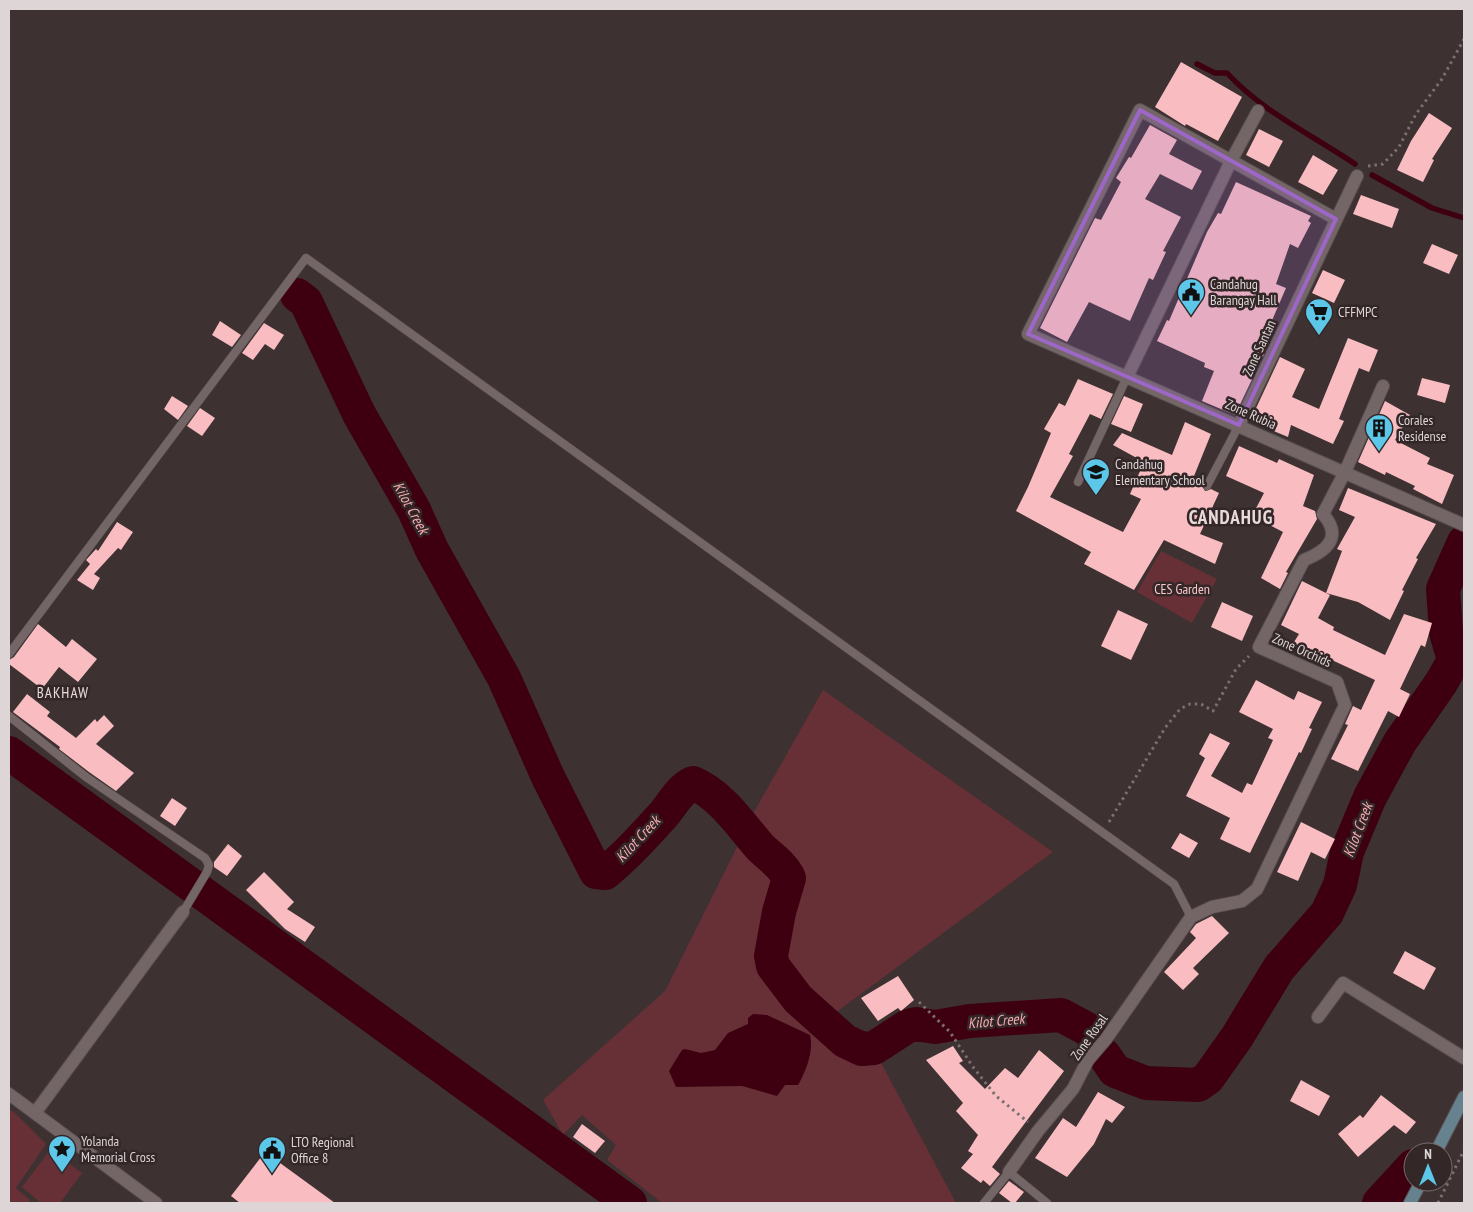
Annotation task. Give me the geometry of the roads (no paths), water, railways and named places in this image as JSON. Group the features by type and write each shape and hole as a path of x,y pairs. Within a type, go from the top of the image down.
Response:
{"main road":[{"path":"1441,1142 1464,1097"}],"street":[{"name":"Zone Rubia","path":"1231,161 1140,110 1028,334 1463,524"},
{"path":"1126,377 1231,161 1258,111"},
{"path":"1231,161 1336,219"},
{"name":"Zone Santan","path":"1239,425 1357,176"},
{"name":"Zone Orchids","path":"1191,917 1212,907 1242,901 1257,889 1345,705 1337,682 1259,647 1304,560 1316,555 1329,545 1333,531 1329,521 1323,514 1346,472 1383,386"},
{"path":"35,1113 183,912"},
{"name":"Zone Rosal","path":"1009,1172 1038,1131 1073,1089 1088,1060 1106,1039 1191,917"},
{"path":"1318,1017 1343,983 1464,1058"},
{"path":"9,1094 156,1203"}],"lane":[{"path":"9,654 306,258 1174,884 1191,917"},
{"path":"1078,482 1126,377"},
{"path":"1207,486 1239,425"},
{"path":"9,716 86,777 205,858 209,865 207,872 183,912"},
{"path":"1009,1172 1047,1203"},
{"name":"Zone Rosal","path":"984,1203 1009,1172"}],"waterway":[{"path":"1197,64 1215,73 1227,73 1256,100 1355,164"},
{"path":"1372,175 1432,208 1464,218"},
{"name":"Kilot Creek","path":"297,295 306,302 359,414 414,510 432,550 504,678 548,777 596,872 605,873 621,859 664,814 680,793 693,783 721,802 760,847 780,865 789,878 779,912 771,956 773,966 798,999 845,1041 862,1049 874,1048 908,1026 916,1024 935,1027 970,1021 1061,1015 1089,1030 1095,1039"},
{"name":"Kilot Creek","path":"1104,1055 1115,1071 1146,1083 1198,1085 1208,1078 1237,1037 1279,968 1327,913 1340,885 1347,852 1370,797 1400,742 1441,683 1454,660 1446,632 1443,589 1464,542"},
{"path":"9,753 630,1203"},
{"path":"1379,1203 1403,1177"}],"place":[{"name":"Candahug Barangay Hall","path":"1191,316"},
{"name":"CFFMPC","path":"1319,336"},
{"name":"Corales Residense","path":"1379,452"},
{"name":"Candahug Elementary School","path":"1096,496"},
{"name":"Yolanda Memorial Cross","path":"62,1173"},
{"name":"LTO Regional Office 8","path":"272,1174"}],"district":[{"name":"CANDAHUG","path":"1231,517"},
{"name":"BAKHAW","path":"63,693"}],"park label":[{"name":"CES Garden","path":"1182,589"}]}
